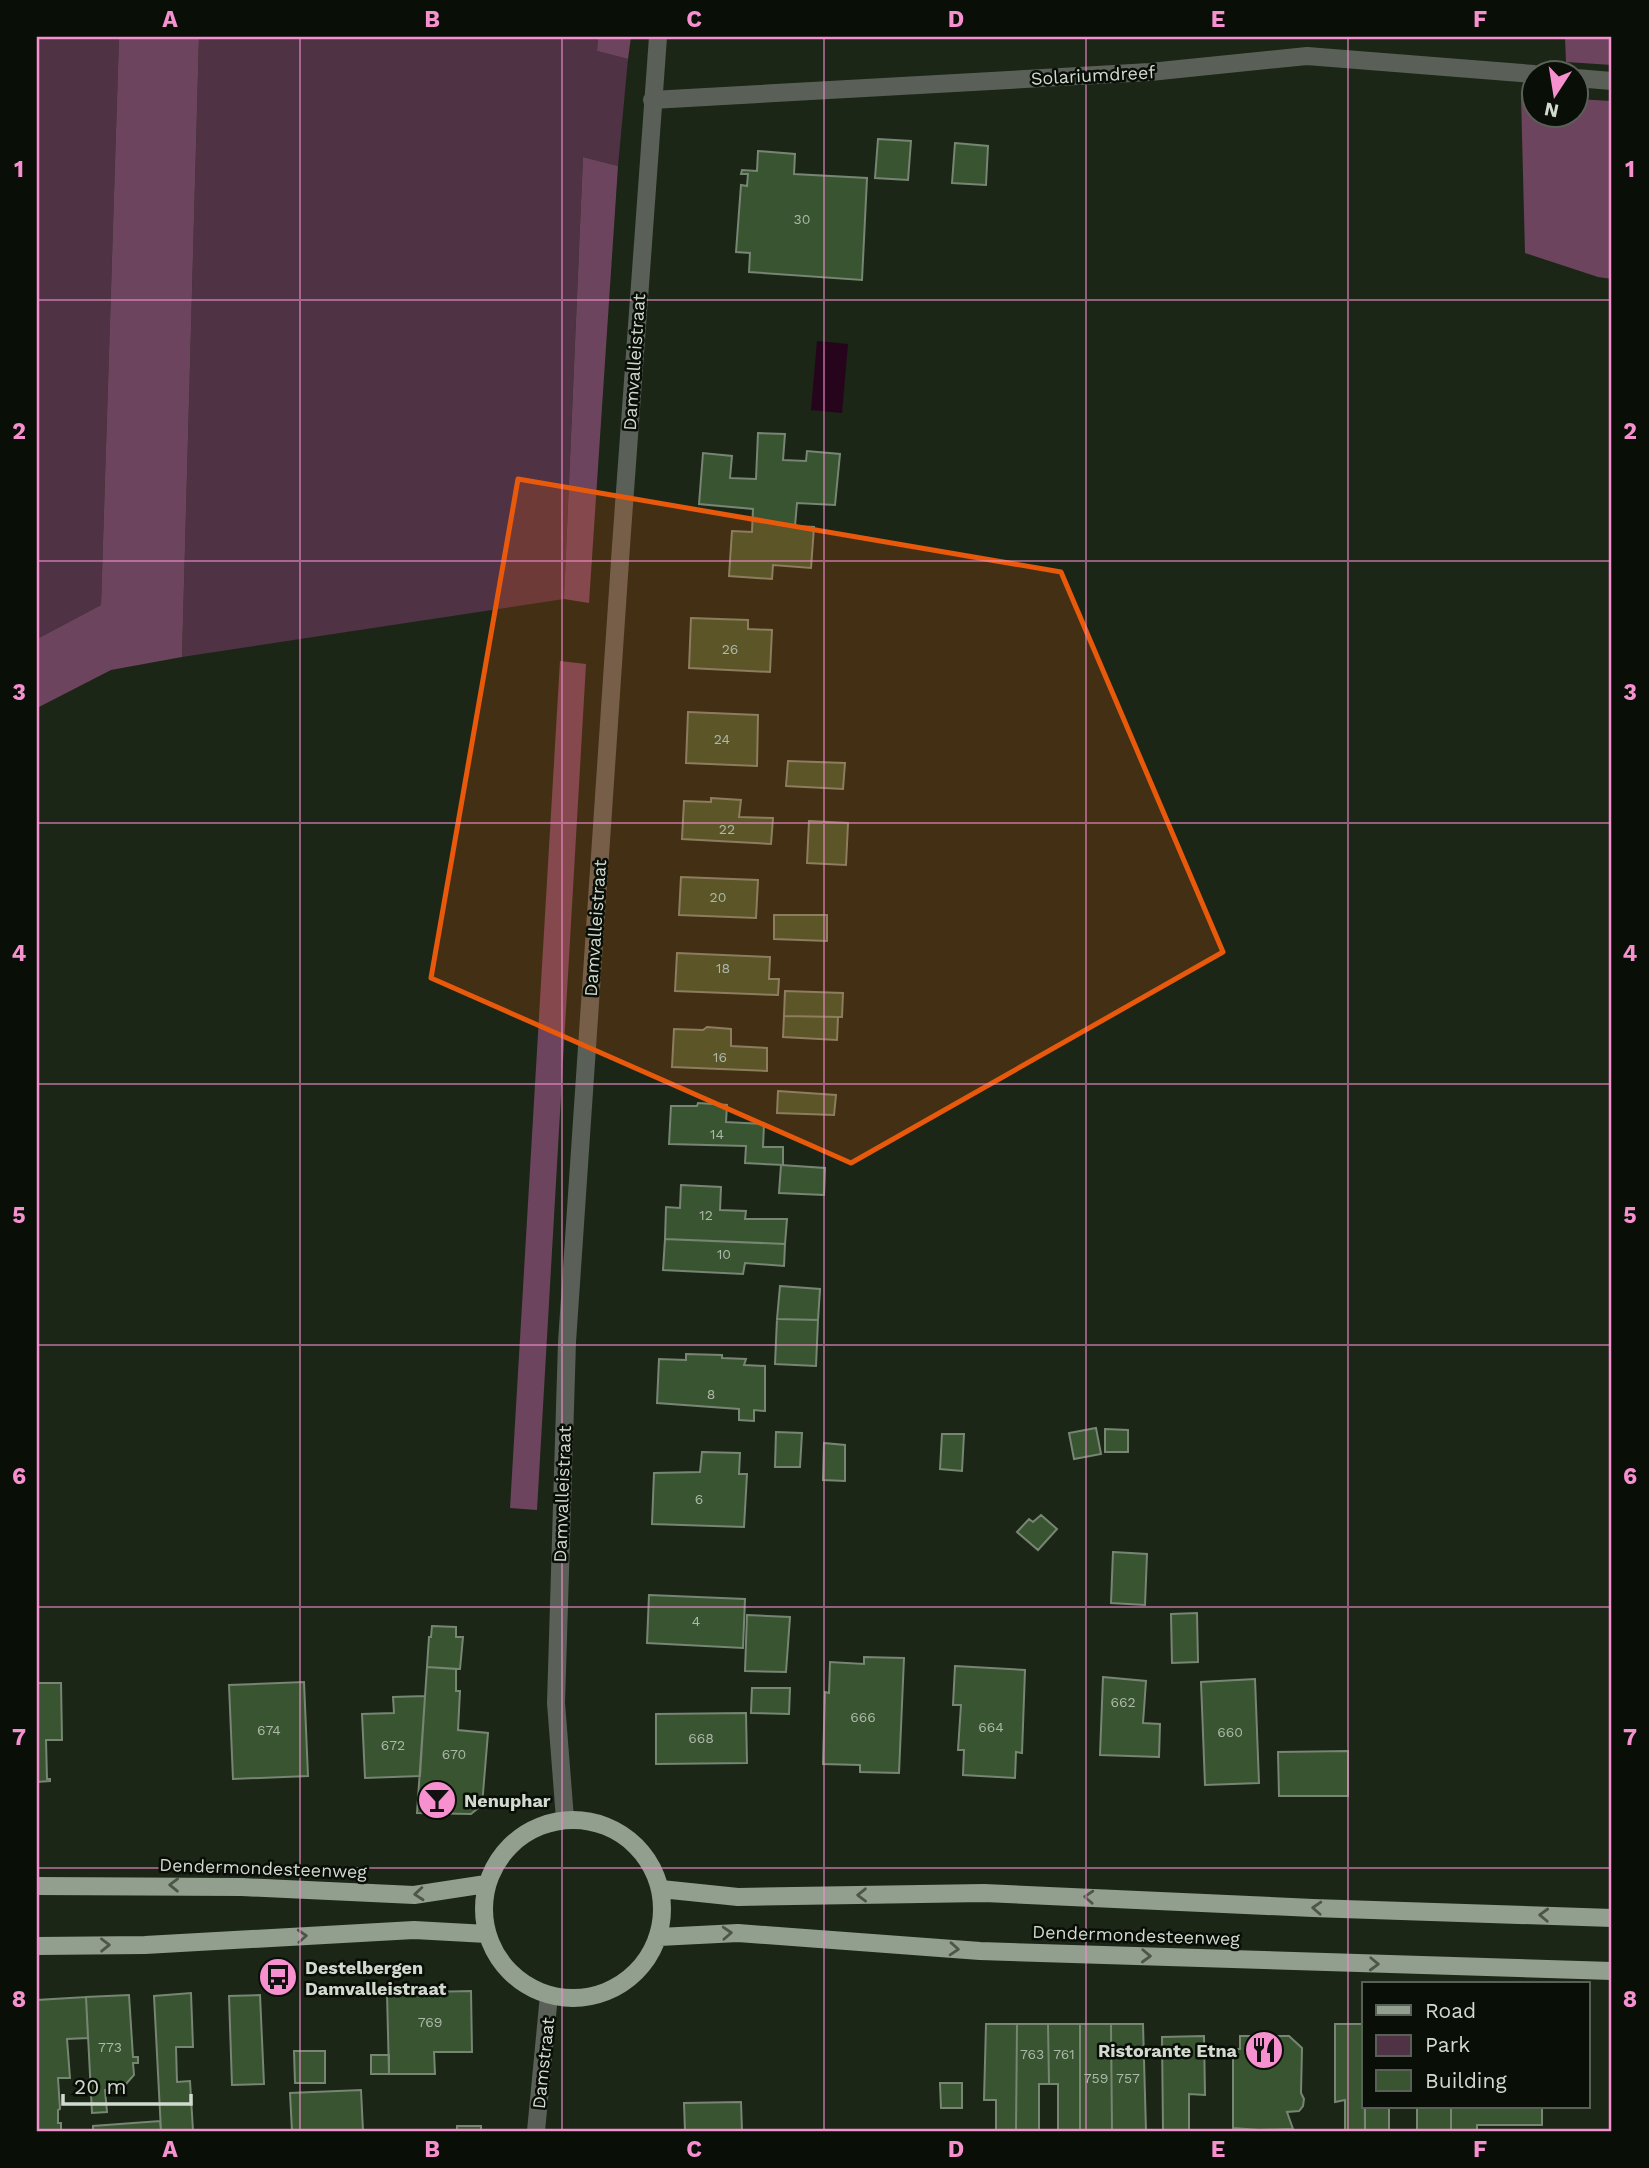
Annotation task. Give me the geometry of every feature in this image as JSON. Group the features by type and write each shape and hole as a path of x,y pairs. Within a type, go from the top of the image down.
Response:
{"main road":[{"path":"565,1819 595,1822 620,1833 643,1853 661,1889 663,1914 659,1937 646,1961 629,1979 595,1996 569,1999 533,1989 512,1975 497,1957 487,1934 483,1909 486,1884 502,1854 523,1834 565,1819"},
{"name":"Dendermondesteenweg","path":"37,1886 242,1887 414,1895 486,1884"},
{"name":"Dendermondesteenweg","path":"661,1889 738,1897 984,1893 1612,1918"},
{"path":"37,1946 145,1945 414,1930 487,1934"},
{"name":"Dendermondesteenweg","path":"659,1937 737,1933 980,1951 1612,1971"}],"street":[{"name":"Damvalleistraat","path":"565,1819 556,1703 567,1342 658,37"},
{"name":"Solariumdreef","path":"652,100 1150,72 1307,57 1520,73"},
{"path":"1590,79 1612,80"},
{"name":"Damstraat","path":"536,2131 549,1995"}],"highlighted area":[{"path":"518,479 1061,572 1223,952 851,1163 431,978"}],"green space":[{"path":"37,37 119,37 101,605 37,639"},
{"path":"199,37 598,37 597,51 628,59 618,166 583,157 564,599 182,657"}],"shaded area":[{"path":"119,37 199,37 182,657 111,670 37,708 37,639 101,605"},
{"path":"598,37 631,37 628,59 597,51"},
{"path":"1565,37 1612,37 1612,65 1590,64 1590,60 1566,60"},
{"path":"1590,100 1612,101 1612,279 1525,253 1522,130 1590,130"},
{"path":"583,157 618,166 589,603 564,599"},
{"path":"817,341 848,344 842,413 811,410"},
{"path":"560,661 586,664 537,1510 510,1508"}],"building":[{"path":"878,139 911,141 908,180 875,178"},
{"path":"955,143 988,146 986,185 952,183"},
{"path":"758,151 795,154 794,174 867,178 862,280 749,272 750,253 736,252 741,185 747,186 748,174 741,174 742,170 757,171"},
{"path":"758,433 785,434 783,460 806,461 807,451 840,454 835,505 797,503 795,526 814,527 811,568 773,565 772,579 729,576 732,531 752,532 753,509 699,504 703,453 732,456 730,478 756,479"},
{"path":"691,618 748,620 748,629 772,630 770,672 689,668"},
{"path":"688,712 758,715 757,766 686,763"},
{"path":"788,761 845,763 843,789 786,786"},
{"path":"711,798 741,800 739,817 773,818 771,844 682,839 684,801 711,802"},
{"path":"809,821 848,823 846,865 807,863"},
{"path":"681,877 758,880 756,918 679,915"},
{"path":"774,915 827,915 827,941 774,939"},
{"path":"677,953 770,957 769,979 779,979 778,995 675,991"},
{"path":"785,991 843,993 842,1017 784,1016"},
{"path":"784,1016 838,1017 837,1040 783,1037"},
{"path":"707,1027 731,1029 731,1046 767,1048 767,1071 672,1067 674,1029 703,1030"},
{"path":"778,1091 836,1095 834,1115 777,1113"},
{"path":"698,1103 727,1105 726,1122 764,1124 763,1147 783,1147 783,1165 745,1163 746,1146 669,1144 671,1106 697,1106"},
{"path":"781,1165 825,1168 824,1195 779,1193"},
{"path":"681,1185 721,1187 720,1210 746,1211 745,1219 787,1219 785,1244 665,1239 666,1207 680,1208"},
{"path":"665,1239 785,1244 784,1266 745,1263 743,1274 663,1270"},
{"path":"780,1286 820,1289 818,1320 777,1319"},
{"path":"777,1319 818,1320 816,1366 775,1364"},
{"path":"686,1354 722,1355 722,1358 746,1359 744,1365 765,1366 765,1411 754,1410 754,1421 739,1420 739,1409 657,1403 659,1359 686,1360"},
{"path":"1096,1428 1101,1454 1074,1459 1069,1433"},
{"path":"1105,1429 1128,1430 1128,1452 1105,1452"},
{"path":"776,1432 802,1433 800,1467 775,1467"},
{"path":"942,1434 964,1434 962,1471 940,1469"},
{"path":"824,1443 845,1445 845,1481 823,1480"},
{"path":"702,1452 740,1453 739,1474 747,1474 744,1527 652,1524 654,1473 700,1472"},
{"path":"1041,1515 1057,1529 1038,1550 1017,1532 1029,1519 1033,1522"},
{"path":"1113,1552 1147,1554 1145,1605 1111,1603"},
{"path":"649,1595 745,1599 743,1648 647,1643"},
{"path":"1197,1613 1198,1662 1172,1663 1171,1614"},
{"path":"747,1615 790,1617 786,1672 745,1671"},
{"path":"432,1626 456,1627 456,1637 463,1637 460,1669 427,1667"},
{"path":"864,1657 904,1658 899,1773 860,1772 860,1765 823,1764 825,1692 829,1693 830,1662 864,1664"},
{"path":"955,1666 1025,1670 1022,1753 1016,1752 1015,1778 963,1775 964,1750 958,1750 961,1705 953,1705"},
{"path":"427,1667 456,1669 456,1691 460,1691 458,1730 488,1733 482,1805 471,1814 417,1813"},
{"path":"1103,1677 1146,1681 1143,1723 1160,1724 1159,1757 1100,1755"},
{"path":"1255,1679 1259,1783 1205,1785 1201,1682"},
{"path":"304,1682 308,1776 233,1779 229,1685"},
{"path":"37,1683 61,1683 62,1740 46,1740 47,1779 50,1781 37,1782"},
{"path":"752,1688 790,1688 789,1714 751,1713"},
{"path":"425,1696 420,1776 365,1778 362,1714 394,1713 393,1697"},
{"path":"746,1713 747,1763 656,1764 656,1714"},
{"path":"1348,1751 1348,1796 1279,1796 1278,1752"},
{"path":"471,1991 472,2052 434,2052 435,2074 389,2074 387,1993"},
{"path":"191,1993 193,2047 176,2047 177,2082 190,2081 193,2131 161,2131 154,1996"},
{"path":"129,1995 133,2057 138,2057 138,2063 133,2063 134,2075 126,2084 120,2084 120,2089 105,2090 107,2112 92,2113 86,1997"},
{"path":"260,1995 264,2084 232,2085 229,1996"},
{"path":"86,1997 88,2038 67,2039 70,2078 58,2078 58,2123 61,2123 61,2131 37,2131 37,2000"},
{"path":"986,2024 1017,2024 1016,2131 996,2131 996,2100 984,2100"},
{"path":"1017,2024 1048,2024 1049,2084 1039,2084 1039,2131 1016,2131"},
{"path":"1048,2024 1080,2024 1080,2131 1058,2131 1058,2084 1049,2084"},
{"path":"1080,2024 1111,2024 1112,2131 1080,2131"},
{"path":"1111,2024 1143,2024 1146,2131 1112,2131"},
{"path":"1335,2024 1362,2024 1362,2108 1365,2108 1365,2131 1345,2131 1345,2100 1335,2102"},
{"path":"1204,2036 1205,2095 1189,2094 1189,2131 1163,2131 1162,2037"},
{"path":"1240,2036 1289,2036 1302,2048 1303,2106 1299,2111 1287,2112 1293,2129 1233,2128 1233,2049 1240,2049"},
{"path":"294,2051 325,2051 325,2083 295,2083"},
{"path":"371,2055 389,2055 389,2074 371,2074"},
{"path":"940,2083 962,2083 962,2108 941,2108"},
{"path":"361,2090 363,2131 292,2131 290,2093"},
{"path":"741,2102 742,2131 685,2131 684,2103"},
{"path":"1365,2108 1389,2108 1389,2131 1365,2131"},
{"path":"1417,2108 1451,2108 1451,2131 1417,2131"},
{"path":"1451,2108 1542,2108 1542,2125 1477,2125 1477,2131 1451,2131"},
{"path":"160,2121 161,2131 93,2131 93,2126"},
{"path":"457,2126 481,2126 481,2131 457,2131"}],"place":[{"name":"Nenuphar","path":"437,1800"},
{"name":"Destelbergen Damvalleistraat","path":"278,1977"},
{"name":"Ristorante Etna","path":"1264,2050"}]}
